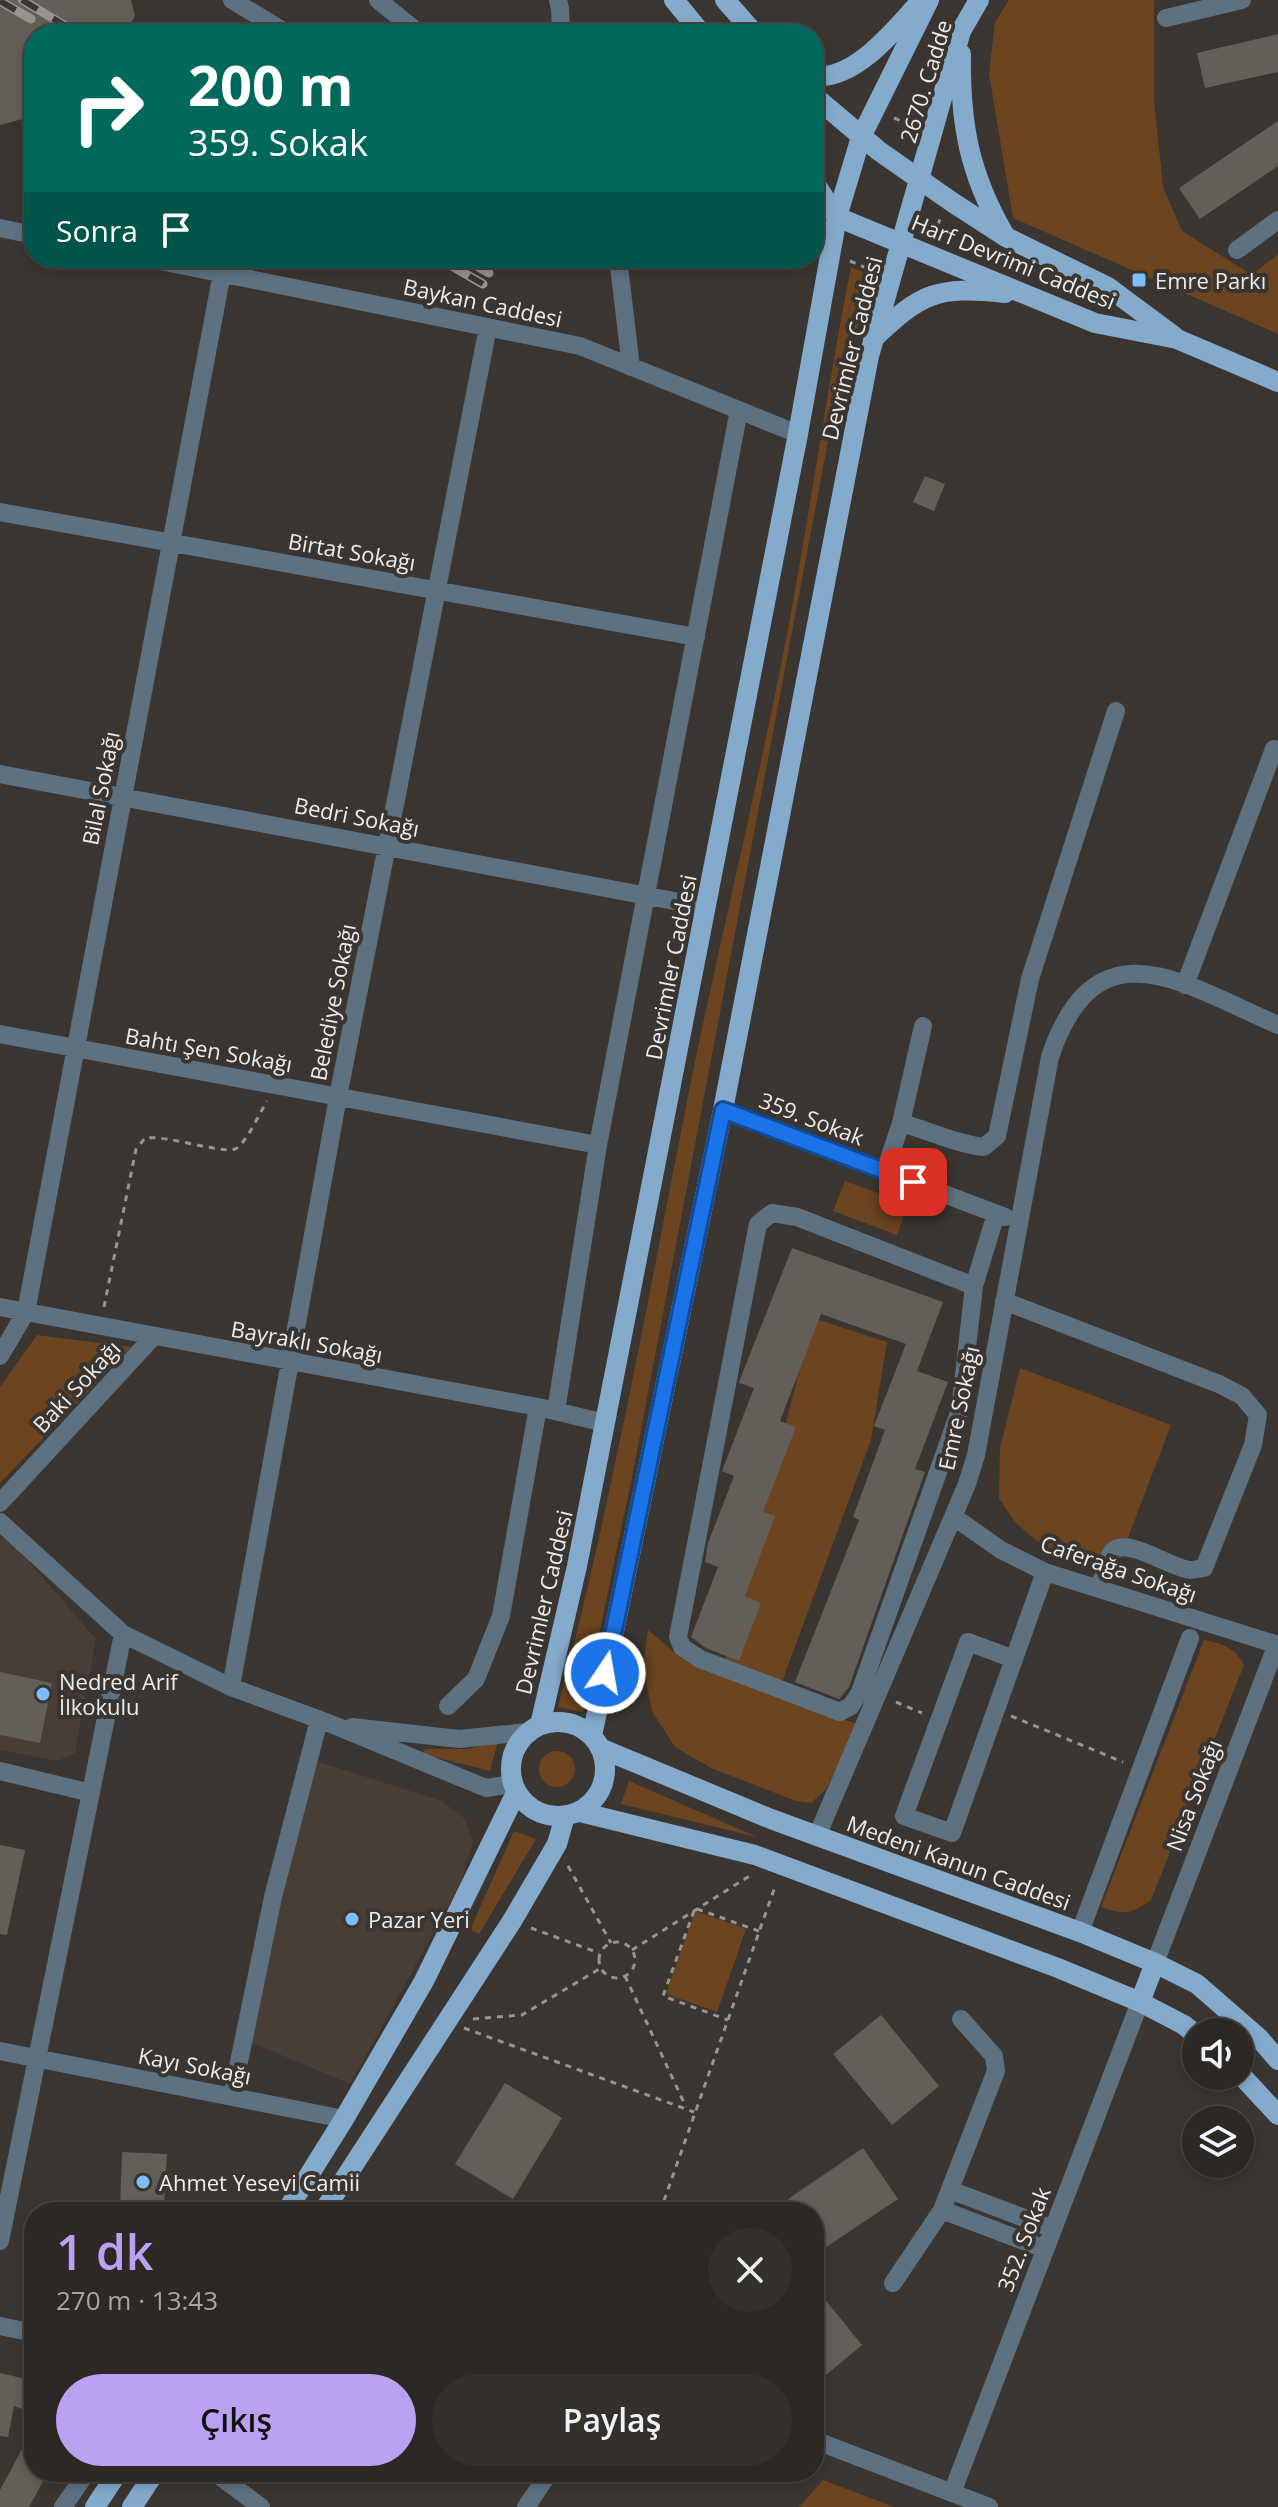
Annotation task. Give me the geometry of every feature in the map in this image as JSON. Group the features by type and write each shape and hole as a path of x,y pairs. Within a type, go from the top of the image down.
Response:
{"main road":[{"path":"674,0 694,24"},
{"path":"725,0 746,24"},
{"path":"824,78 847,69 870,54 922,0"},
{"name":"2670. Cadde","path":"837,217 861,137 929,0"},
{"name":"2670. Cadde","path":"902,243 961,31 979,0"},
{"path":"961,31 961,89 973,169 984,199 1006,237"},
{"name":"Harf Devrimi Caddesi","path":"824,105 861,137 1006,237 1108,287 1177,339"},
{"path":"824,197 837,217"},
{"name":"Harf Devrimi Caddesi","path":"837,217 1095,323 1177,339 1278,382"},
{"name":"Devrimler Caddesi","path":"534,1728 577,1566 798,434 837,217"},
{"name":"Devrimler Caddesi","path":"596,1742 723,1110 837,515 873,339 902,243"},
{"path":"873,339 905,308 931,295 964,289 1028,295"},
{"path":"329,2202 512,1921 572,1814 592,1803 600,1791 605,1777 605,1762 596,1742 579,1727 567,1722 534,1728 519,1741 510,1766 514,1788 524,1803 536,1812 551,1816 572,1814 755,1855 1058,1968 1140,2002 1182,2024"},
{"name":"Medeni Kanun Caddesi","path":"596,1742 817,1836 1080,1932 1155,1963 1197,1984 1259,2038 1278,2060"},
{"path":"292,2202 424,1981 514,1788"},
{"path":"1140,2002 1155,1963"},
{"path":"1254,2089 1278,2115"},
{"path":"95,2507 111,2482"},
{"path":"132,2507 148,2482"}],"street":[{"path":"232,0 272,24"},
{"path":"378,0 408,24"},
{"path":"558,0 560,24"},
{"path":"1166,18 1242,0"},
{"path":"1237,250 1278,220"},
{"path":"0,228 24,233"},
{"name":"Baykan Caddesi","path":"197,268 580,346 798,434"},
{"path":"619,268 631,367"},
{"name":"Bilal Sokağı","path":"26,1312 222,273"},
{"name":"Belediye Sokağı","path":"231,1687 338,1097 488,327"},
{"path":"448,1706 476,1679 501,1616 547,1409 739,410"},
{"name":"Birtat Sokağı","path":"0,512 696,637"},
{"path":"901,1123 969,1146 984,1147 997,1136 1030,979 1116,711"},
{"path":"1274,749 1185,985 1278,1025"},
{"name":"Bedri Sokağı","path":"0,774 706,907"},
{"name":"Emre Sokağı","path":"817,1836 954,1517 976,1455 1050,1057 1058,1032 1084,993 1099,982 1115,976 1142,973 1170,978 1185,985"},
{"path":"885,1171 901,1123 923,1026"},
{"name":"Bahtı Şen Sokağı","path":"0,1034 598,1145"},
{"name":"359. Sokak","path":"723,1110 1019,1222"},
{"path":"974,1286 797,1217 772,1213 758,1224 678,1637 682,1647 700,1659 840,1712 851,1706 860,1692 960,1410 974,1286 996,1214"},
{"path":"1004,1301 1219,1384 1242,1396 1258,1415 1253,1445 1204,1568 1192,1570 1166,1563 1128,1546 1117,1547 1110,1554 1100,1589"},
{"name":"Bayraklı Sokağı","path":"0,1307 547,1409 605,1423"},
{"path":"0,1356 26,1312"},
{"name":"Baki Sokağı","path":"0,1503 154,1336"},
{"name":"Caferağa Sokağı","path":"954,1517 1001,1550 1045,1572 1277,1645"},
{"path":"0,1522 123,1634 231,1687 486,1788 514,1788"},
{"path":"1014,1659 968,1642 904,1816 952,1833 995,1710 1014,1659 1045,1572"},
{"path":"0,2241 123,1634"},
{"path":"1080,1932 1190,1638"},
{"name":"Nisa Sokağı","path":"1155,1963 1277,1645"},
{"path":"325,1722 459,1739 534,1728"},
{"path":"232,2096 273,1897 325,1722"},
{"path":"0,1771 91,1793"},
{"name":"352. Sokak","path":"952,2493 1140,2002"},
{"path":"893,2283 942,2210 996,2071 994,2056 961,2019"},
{"name":"Kayı Sokağı","path":"0,2051 344,2119"},
{"path":"950,2190 1053,2229"},
{"path":"942,2210 1045,2249"},
{"path":"0,2326 24,2331"},
{"path":"824,2444 989,2507"},
{"path":"63,2507 80,2482"},
{"path":"227,2482 261,2507"},
{"path":"526,2507 543,2482"}],"path":[{"path":"890,117 915,127"},
{"path":"933,238 941,217"},
{"path":"850,261 871,270"},
{"path":"100,1326 136,1149 145,1138 160,1136 235,1149 244,1141 275,1085"},
{"path":"878,1695 939,1720"},
{"path":"995,1710 1141,1769"},
{"path":"557,1844 611,1943"},
{"path":"632,1950 777,1864"},
{"path":"664,2202 759,1931 777,1864"},
{"path":"695,1910 759,1931"},
{"path":"695,1910 663,1996 728,2020"},
{"path":"512,1921 601,1953"},
{"path":"611,1943 623,1943 632,1950 634,1966 625,1976 610,1977 601,1968 601,1953 611,1943"},
{"path":"446,2022 522,2015 601,1968"},
{"path":"625,1976 687,2109"},
{"path":"446,2022 695,2112"}],"shaded area":[{"path":"1009,0 1154,0 1154,101 1163,187 1182,231 1252,275 1278,254 1278,334 1013,218 989,74 995,22"},
{"path":"851,267 873,277 838,389 634,1467 583,1712 558,1707 613,1475 690,1086 771,713"},
{"path":"845,1181 908,1204 897,1235 833,1211"},
{"path":"813,1318 887,1342 871,1440 782,1682 725,1659"},
{"path":"37,1335 131,1347 0,1483 0,1387"},
{"path":"1020,1368 1171,1425 1116,1569 1045,1548 1015,1522 999,1498 1000,1448"},
{"name":"Nedred Arif İlkokulu","path":"0,1537 16,1547 96,1639 75,1753 58,1761 0,1750"},
{"path":"648,1630 681,1658 859,1725 825,1790 811,1803 796,1801 711,1768 675,1747 652,1711 643,1667"},
{"path":"1204,1640 1227,1647 1244,1665 1151,1900 1127,1912 1101,1907"},
{"path":"498,1741 490,1771 423,1754 425,1749 468,1749"},
{"path":"557,1751 570,1756 575,1769 570,1782 557,1787 544,1782 539,1769 544,1756"},
{"name":"Pazar Yeri","path":"300,1756 442,1801 464,1818 473,1841 461,1883 350,2084 236,2036"},
{"path":"629,1781 757,1837 621,1804"},
{"path":"514,1831 536,1839 479,1934 470,1930"},
{"path":"695,1911 746,1929 717,2012 666,1994"},
{"path":"824,2480 894,2507 799,2507"}],"building":[{"path":"0,0 131,0 135,16 130,24 24,24 24,119 0,125"},
{"path":"1278,34 1278,72 1205,88 1197,53"},
{"path":"1278,121 1278,166 1200,219 1179,188"},
{"path":"925,476 945,484 934,511 913,502"},
{"path":"792,1248 943,1302 917,1371 948,1382 915,1469 925,1472 849,1687 839,1699 795,1682 859,1520 853,1517 885,1430 874,1426 906,1344 821,1314 780,1421 796,1427 763,1512 775,1516 745,1596 761,1603 739,1661 706,1648 691,1637 718,1567 705,1562 708,1543 734,1476 722,1471 754,1388 739,1383"},
{"path":"0,1672 52,1683 40,1743 0,1735"},
{"path":"0,1845 25,1850 7,1935 0,1934"},
{"path":"881,2015 939,2086 892,2125 833,2054"},
{"path":"505,2083 562,2118 513,2199 455,2164"},
{"path":"863,2148 898,2199 824,2249 824,2202 790,2202 788,2199"},
{"name":"Ahmet Yesevi Camii","path":"122,2152 167,2154 164,2202 120,2202"},
{"path":"824,2298 862,2345 824,2377"},
{"path":"0,2373 24,2379 24,2394 22,2409 14,2406 8,2437 0,2436"},
{"path":"24,2446 24,2482 43,2482 29,2507 0,2507 0,2490"}],"railway":[{"path":"22,0 62,24"},
{"path":"0,1 31,19"},
{"path":"455,268 483,284"},
{"path":"480,268 489,273"}],"place":[{"name":"Emre Parkı","path":"1139,280"},
{"name":"Nedred Arif İlkokulu","path":"43,1694"},
{"name":"Pazar Yeri","path":"352,1919"},
{"name":"Ahmet Yesevi Camii","path":"143,2182"}],"route":[{"path":"605,1673 723,1110 913,1182"}]}
